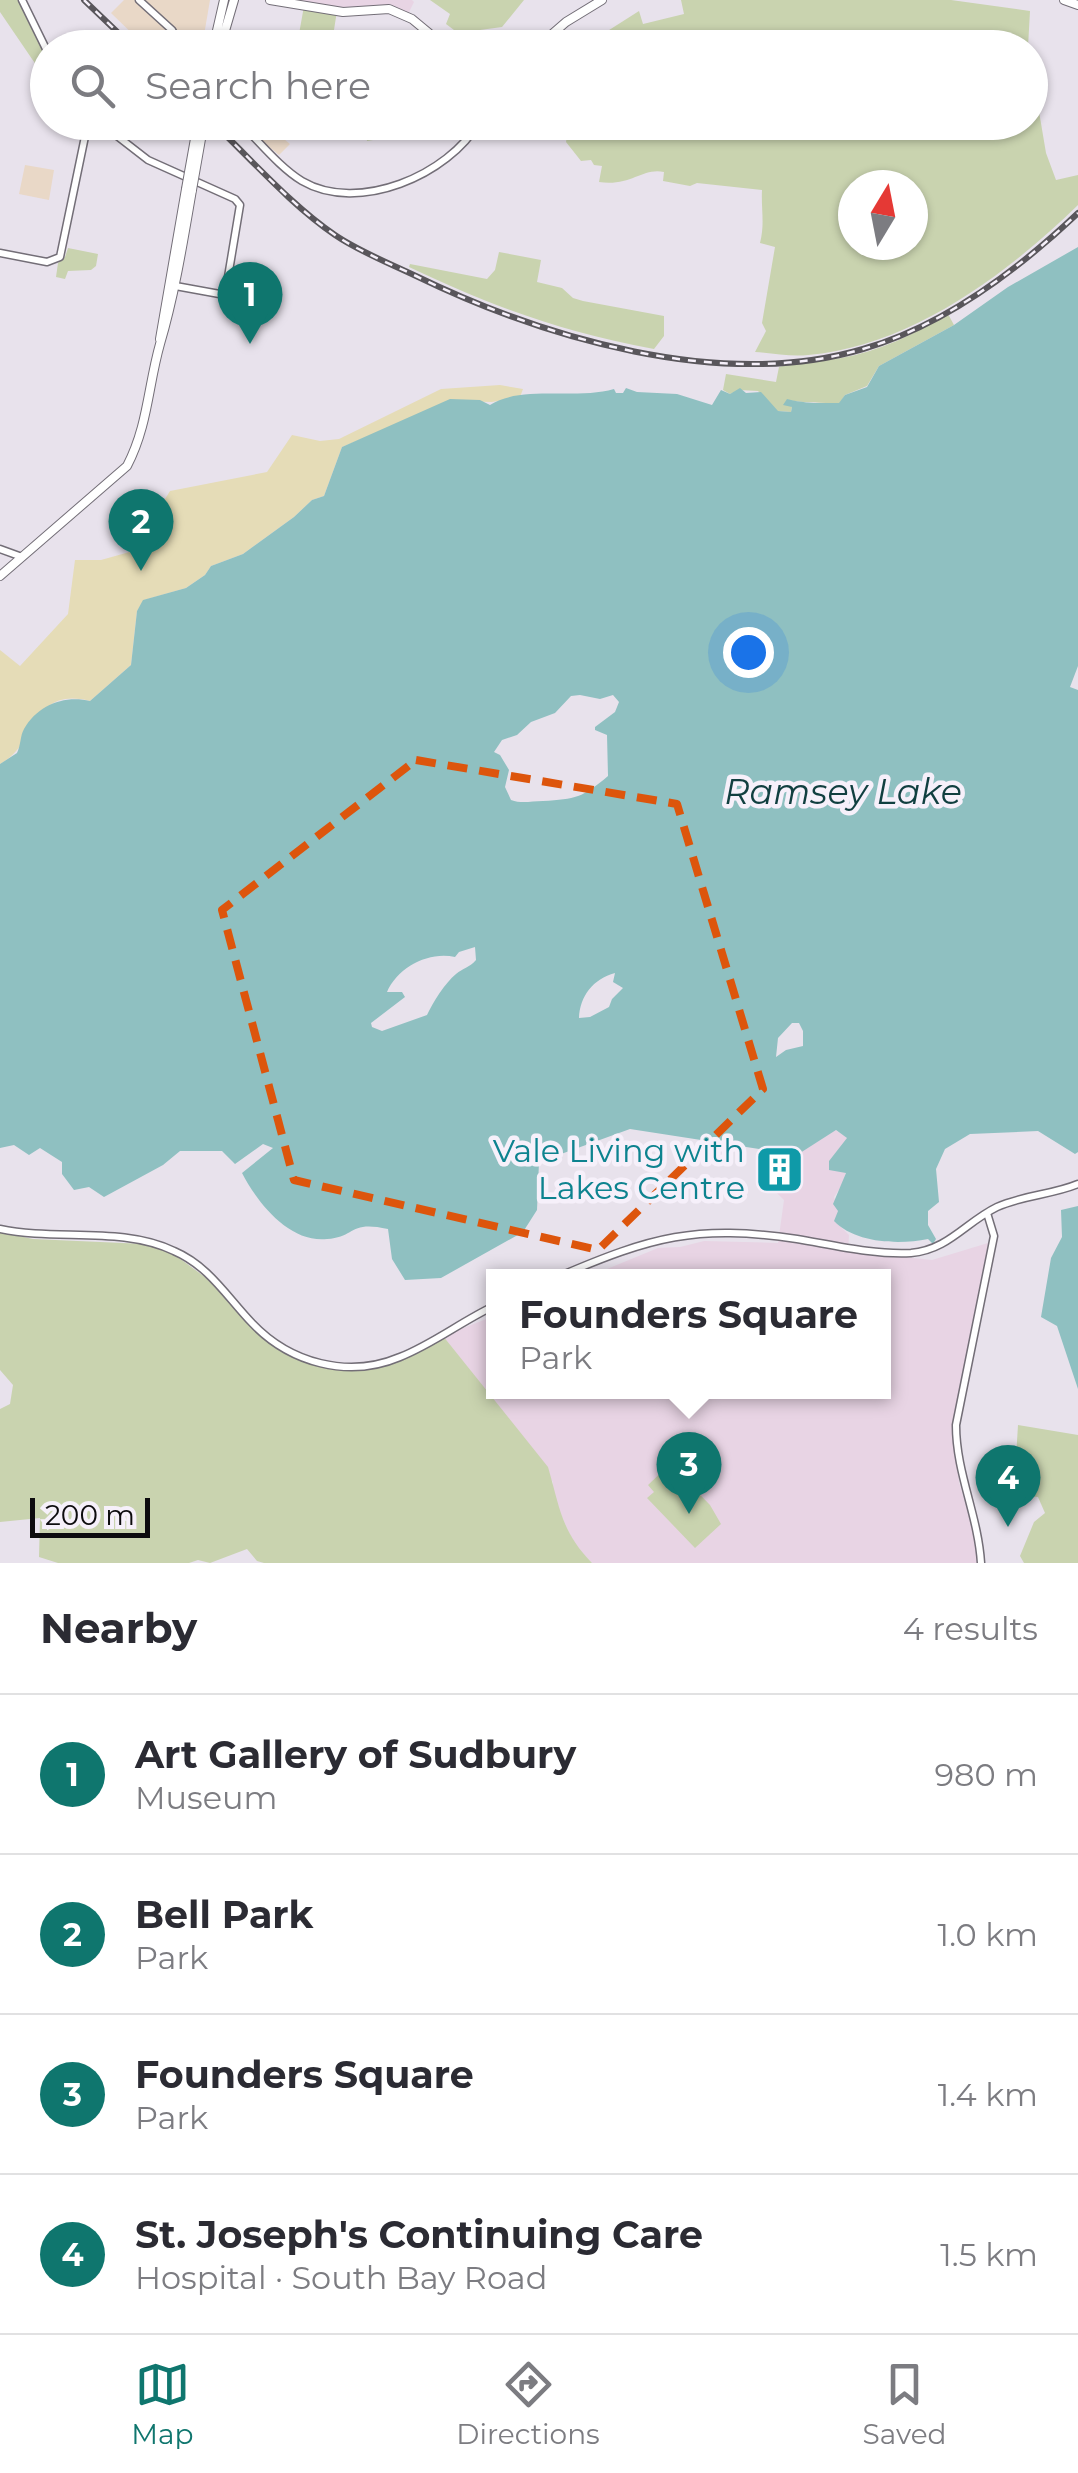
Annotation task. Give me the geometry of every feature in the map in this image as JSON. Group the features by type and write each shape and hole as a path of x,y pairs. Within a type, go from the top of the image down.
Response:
{"main road":[{"path":"219,30 224,0"},
{"path":"223,30 234,0"},
{"path":"270,0 342,12 390,8 426,30"},
{"path":"557,30 602,0"},
{"path":"1064,0 1078,5"},
{"path":"0,576 127,466 144,429 198,140"}],"street":[{"path":"22,0 37,30"},
{"path":"139,0 172,30"},
{"path":"0,254 47,262 62,254 84,140"},
{"path":"122,140 148,160 238,202 225,296 172,285"},
{"path":"258,140 300,180 356,195 394,186 444,159 468,140"},
{"path":"0,548 22,557"},
{"path":"577,1269 638,1244 681,1234 727,1232 902,1253 941,1246 987,1213 1022,1197 1078,1184"},
{"path":"980,1563 976,1528 956,1454 956,1425 993,1234 987,1213"},
{"path":"967,1228 983,1224 993,1234"},
{"path":"0,1229 37,1236 138,1240 174,1250 207,1272 273,1342 296,1356 330,1366 361,1366 400,1358 486,1310"}],"highlighted area":[{"path":"416,760 677,804 763,1089 598,1250 294,1180 222,910"}],"shaded area":[{"path":"0,0 23,0 37,30 30,30 30,56 0,12"},
{"path":"124,0 210,0 205,30 128,30 111,13"},
{"path":"278,0 414,2 407,16 399,11 355,11"},
{"path":"430,0 524,0 502,27 454,30 446,24 450,14"},
{"path":"681,0 951,0 1030,11 1029,30 609,30 639,11 643,24 684,14"},
{"path":"304,6 337,11 334,30 300,30"},
{"path":"261,140 285,140 290,144 279,155"},
{"path":"566,140 1044,140 1056,180 1078,175 1078,205 989,280 920,322 846,349 802,355 755,352 766,331 762,323 775,247 760,243 762,190 697,183 690,186 663,181 664,172 656,171 619,182 599,182 602,166 591,160 581,161"},
{"path":"25,165 54,170 49,200 19,194"},
{"path":"68,248 98,254 96,266 91,270 68,271 65,279 56,277 58,263"},
{"path":"499,252 541,260 537,282 562,288 573,298 664,316 664,336 654,349 558,326 471,295 409,267 410,264 487,279 495,270"},
{"path":"948,314 954,325 879,366 867,386 845,395 840,403 787,400 791,412 777,411 758,391 739,390 730,394 723,390 726,374 776,382 779,367 870,351"},
{"path":"835,1130 848,1138 829,1161 846,1172 834,1197 838,1211 835,1221 849,1235 848,1251 932,1260 988,1243 954,1427 959,1482 973,1531 977,1563 592,1563 574,1544 552,1494 553,1482 490,1399 891,1399 891,1269 607,1269 658,1248 704,1241 778,1243 784,1200 773,1189 768,1166 771,1151 797,1155"},
{"path":"0,1232 33,1239 145,1244 171,1252 213,1283 268,1342 328,1369 358,1370 401,1361 443,1336 486,1390 486,1399 493,1399 548,1467 568,1529 592,1563 264,1563 247,1549 210,1563 58,1563 39,1557 40,1518 0,1522 0,1409 10,1404 13,1385 0,1370"},
{"path":"486,1319 486,1393 443,1336"},
{"path":"1018,1425 1078,1435 1078,1563 1024,1563 1020,1556 1034,1522 1045,1513 1038,1497 1016,1495 1014,1490"},
{"path":"670,1464 710,1505 721,1524 695,1548 647,1498 654,1492 648,1485"}],"sand":[{"path":"500,385 523,389 520,397 492,402 454,401 342,447 324,496 312,500 243,554 211,566 186,588 144,600 137,611 131,665 90,701 71,699 45,709 13,755 0,764 0,650 20,666 68,614 75,560 101,560 133,551 170,491 267,472 292,435 320,441 339,439 441,389"}],"water":[{"name":"Ramsey Lake","path":"1078,247 1078,666 1070,687 1078,690 1078,1152 1075,1154 1038,1131 970,1134 945,1149 936,1169 939,1202 928,1211 928,1225 936,1239 933,1244 928,1239 891,1242 853,1234 834,1221 838,1211 833,1204 846,1173 829,1170 829,1161 847,1138 836,1130 797,1155 630,1129 539,1162 537,1210 523,1232 441,1278 405,1280 392,1259 388,1229 366,1226 336,1238 313,1239 287,1228 276,1218 242,1173 273,1148 263,1144 235,1164 222,1151 180,1151 163,1165 104,1197 89,1187 74,1190 62,1174 62,1162 40,1148 29,1155 14,1145 0,1148 0,764 17,753 24,729 44,708 61,701 90,701 131,665 137,611 143,600 186,588 211,566 243,554 312,500 324,496 342,447 450,399 480,400 490,405 533,394 614,389 623,393 626,388 677,394 712,405 721,390 730,394 740,388 746,393 761,392 778,411 791,412 792,407 783,405 787,399 839,403 845,395 867,387 879,366 954,325 1008,287","holes":["613,695 619,702 615,712 595,727 607,735 608,776 571,798 511,800 505,787 509,770 494,752 502,740 555,713 571,696 600,699","475,947 476,960 448,982 427,1015 382,1031 372,1027 371,1023 405,997 402,992 387,992 406,968 435,956 455,957","615,973 613,982 623,988 609,1007 579,1018 589,989","792,1023 799,1023 803,1046 776,1057 778,1038"]},
{"path":"1078,1206 1078,1389 1057,1326 1041,1317 1051,1258 1062,1237 1061,1210"}],"railway":[{"path":"84,0 115,30"},
{"path":"230,140 302,210 364,252 520,319 634,352 693,361 751,364 808,360 893,339 978,294 1078,213"}],"place":[{"name":"Art Gallery of Sudbury","path":"250,344"},
{"name":"Bell Park","path":"141,571"},
{"name":"Vale Living with Lakes Centre","path":"780,1169"},
{"name":"Founders Square","path":"689,1514"},
{"name":"St. Joseph's Continuing Care","path":"1008,1527"}]}
